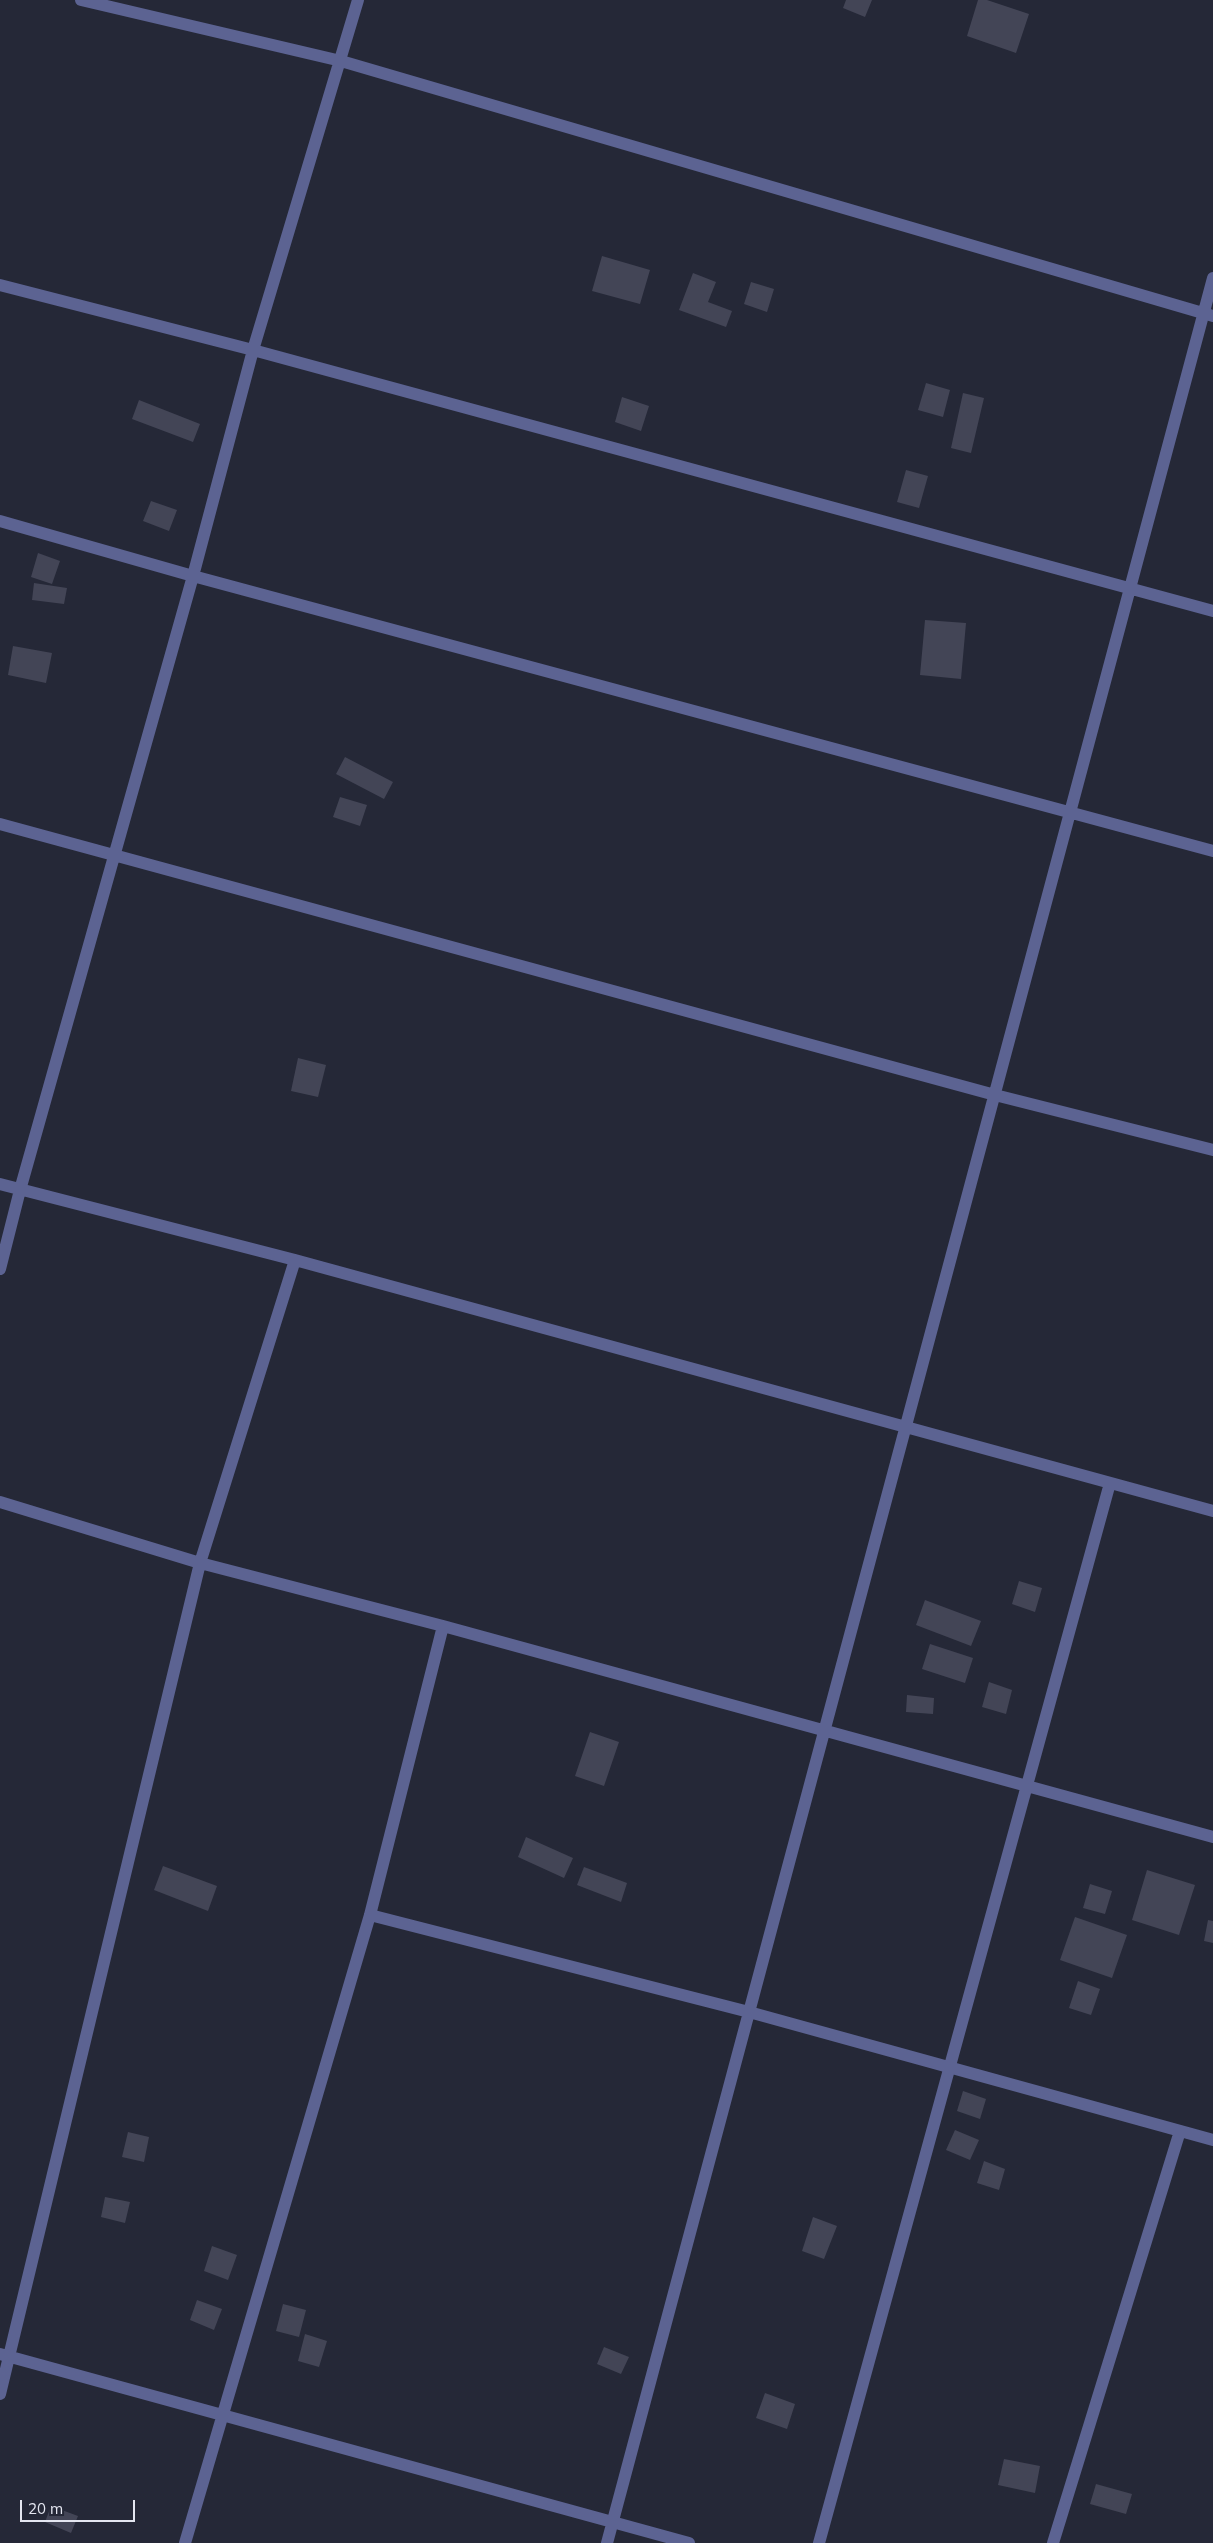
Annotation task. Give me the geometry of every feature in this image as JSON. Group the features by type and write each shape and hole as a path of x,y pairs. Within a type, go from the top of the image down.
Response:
{"street":[{"path":"81,0 341,61 1208,314"},
{"path":"0,1269 20,1190 194,576 253,350 358,0"},
{"path":"607,2543 1130,588 1208,314 1213,278"},
{"path":"0,285 253,350 1213,611"},
{"path":"0,521 194,576 1213,851"},
{"path":"0,824 995,1095 1213,1150"},
{"path":"0,1184 295,1260 1213,1511"},
{"path":"0,2394 5,2356 200,1562 295,1260"},
{"path":"819,2543 1110,1483"},
{"path":"0,1502 200,1562 443,1626 1213,1837"},
{"path":"185,2543 370,1916 443,1626"},
{"path":"370,1916 748,2012 1213,2140"},
{"path":"1053,2543 1180,2131"},
{"path":"5,2356 689,2543"}],"building":[{"path":"846,0 872,0 865,17 843,8"},
{"path":"978,0 987,0 1029,14 1016,53 967,36"},
{"path":"602,256 650,270 640,304 592,291"},
{"path":"693,273 716,282 708,302 732,311 726,327 679,310"},
{"path":"751,282 774,289 767,312 744,304"},
{"path":"926,383 950,390 943,417 918,410"},
{"path":"963,393 984,398 971,453 951,448"},
{"path":"622,397 649,406 641,431 615,422"},
{"path":"139,400 200,424 193,442 132,419"},
{"path":"906,470 928,476 919,508 897,502"},
{"path":"151,501 177,510 169,531 143,521"},
{"path":"38,553 60,561 52,584 31,577"},
{"path":"34,583 67,588 64,604 32,600"},
{"path":"925,620 966,623 961,679 920,675"},
{"path":"13,646 52,653 46,683 8,675"},
{"path":"345,757 393,782 384,799 336,774"},
{"path":"340,797 367,805 360,826 333,817"},
{"path":"298,1058 326,1065 318,1097 291,1091"},
{"path":"1019,1581 1042,1588 1035,1612 1012,1604"},
{"path":"925,1600 981,1621 971,1646 916,1625"},
{"path":"930,1644 973,1658 965,1683 922,1669"},
{"path":"989,1682 1012,1690 1006,1714 982,1707"},
{"path":"907,1695 934,1698 933,1714 906,1712"},
{"path":"590,1732 619,1742 604,1786 575,1776"},
{"path":"526,1837 573,1858 564,1878 518,1857"},
{"path":"163,1866 217,1886 208,1911 154,1890"},
{"path":"584,1867 627,1883 621,1902 577,1885"},
{"path":"1147,1870 1195,1885 1179,1935 1132,1920"},
{"path":"1090,1884 1112,1891 1105,1914 1083,1908"},
{"path":"1075,1917 1127,1935 1112,1978 1060,1960"},
{"path":"1208,1920 1213,1921 1213,1943 1204,1941"},
{"path":"1078,1981 1100,1989 1091,2015 1069,2008"},
{"path":"963,2091 986,2099 980,2119 957,2111"},
{"path":"955,2130 979,2140 970,2160 946,2150"},
{"path":"128,2132 149,2137 144,2162 122,2157"},
{"path":"984,2161 1005,2169 999,2190 977,2183"},
{"path":"105,2197 130,2202 125,2223 101,2217"},
{"path":"813,2217 837,2226 824,2259 802,2251"},
{"path":"212,2246 237,2255 228,2280 204,2271"},
{"path":"197,2300 222,2309 214,2330 190,2320"},
{"path":"283,2304 306,2310 299,2337 276,2331"},
{"path":"305,2334 327,2341 319,2367 298,2361"},
{"path":"604,2347 629,2357 621,2374 597,2364"},
{"path":"765,2393 795,2404 787,2429 756,2418"},
{"path":"1004,2459 1040,2466 1035,2493 998,2485"},
{"path":"1096,2484 1132,2494 1126,2514 1090,2504"},
{"path":"51,2506 78,2516 71,2533 45,2522"}]}
